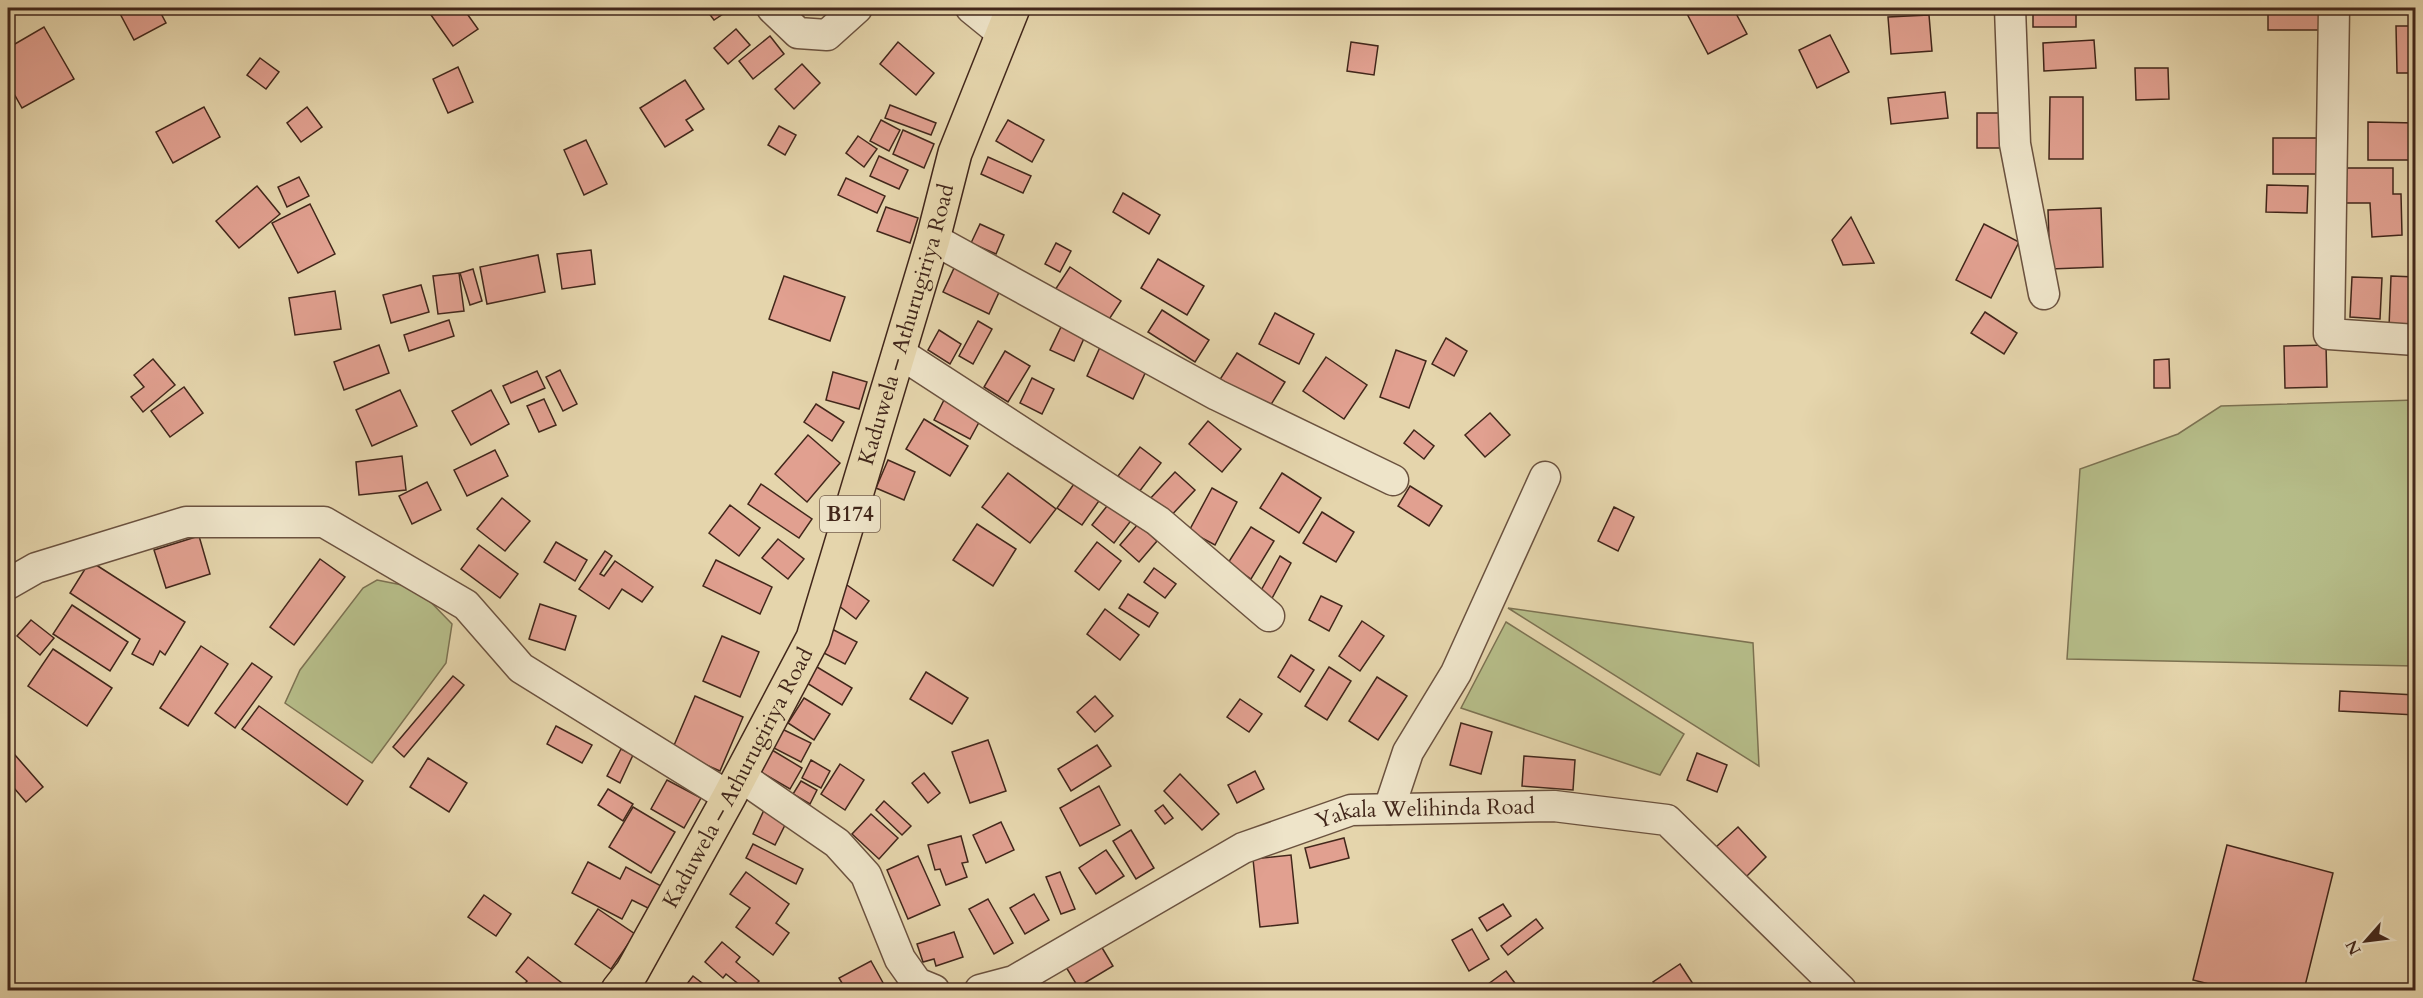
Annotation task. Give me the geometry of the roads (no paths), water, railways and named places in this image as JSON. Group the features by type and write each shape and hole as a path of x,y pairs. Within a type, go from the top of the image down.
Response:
{"main road":[{"name":"Kaduwela – Athurugiriya Road","path":"618,990 632,972 735,786 813,638 933,239 956,153 1008,21"}],"street":[{"path":"772,8 798,33 827,35 857,8"},
{"path":"971,8 1008,21"},
{"path":"2010,8 2014,144 2044,294"},
{"path":"2334,8 2329,334 2415,340"},
{"path":"933,239 1217,395 1393,480"},
{"path":"898,352 1158,521 1269,616"},
{"path":"1389,809 1408,752 1456,673 1545,477"},
{"path":"8,584 36,568 186,522 324,522 466,605 521,668 837,843 866,875 900,959 917,982 934,990"},
{"name":"Yakala Welihinda Road","path":"980,990 1014,981 1243,848 1351,810 1554,806 1667,820 1841,990"}]}
